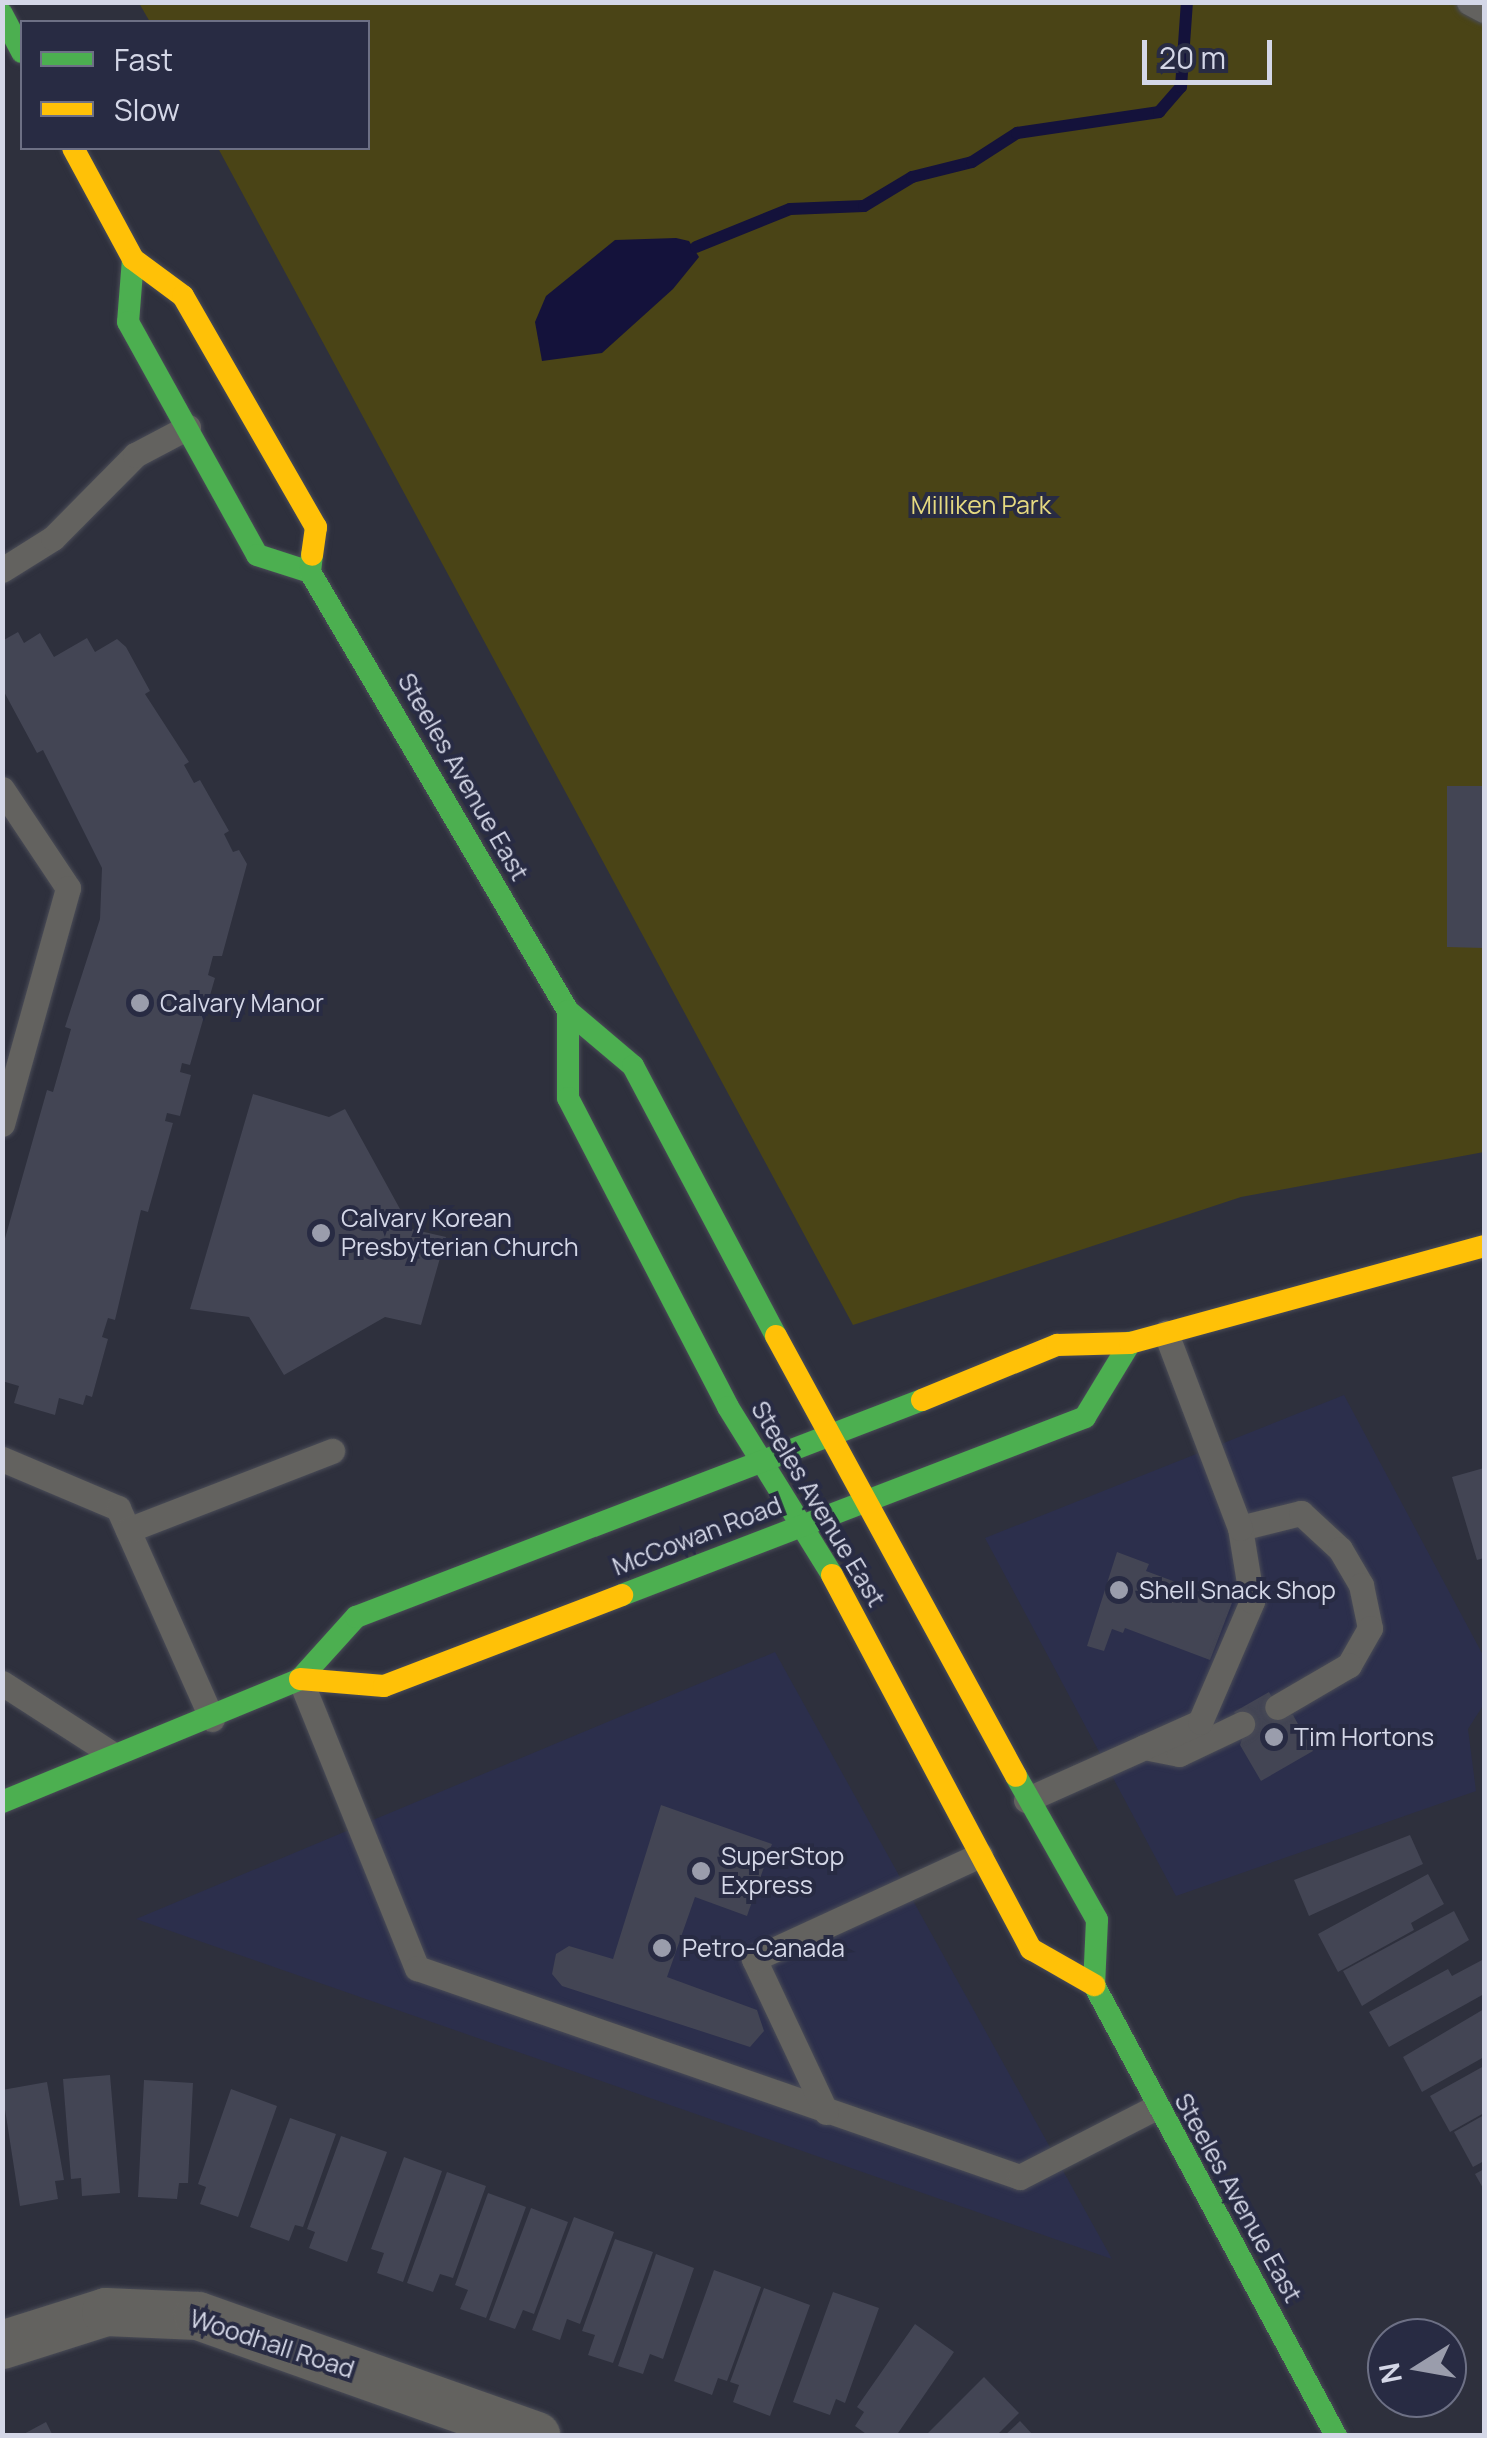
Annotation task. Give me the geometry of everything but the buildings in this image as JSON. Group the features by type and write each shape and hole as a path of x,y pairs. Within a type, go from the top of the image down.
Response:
{"main road":[{"path":"2,14 20,48"},
{"path":"75,150 133,259 183,296 316,527 310,572 257,555 128,322 133,259"},
{"name":"Steeles Avenue East","path":"310,572 568,1011 633,1066 1026,1800 1097,1920 1094,1985 1156,2107 1336,2436"},
{"name":"Steeles Avenue East","path":"568,1011 568,1098 764,1464 1031,1949 1094,1985"},
{"name":"McCowan Road","path":"2,1802 212,1720 300,1678 356,1618 764,1464 1057,1345 1130,1343 1484,1246"},
{"name":"McCowan Road","path":"300,1678 384,1686 1085,1416 1130,1343"}],"street":[{"name":"Woodhall Road","path":"2,2345 106,2312 198,2316 536,2436"}],"lane":[{"path":"1469,2 1484,10"},
{"path":"2,570 53,538 135,455 188,427"},
{"path":"2,789 68,888 2,1124"},
{"path":"1026,1800 1200,1722 1252,1601 1240,1528 1166,1333"},
{"path":"128,1530 332,1451"},
{"path":"2,1459 118,1508 212,1720"},
{"path":"1240,1528 1301,1513 1340,1549 1361,1585 1370,1628 1349,1665 1277,1707"},
{"path":"300,1678 418,1968 1020,2177 1156,2107"},
{"path":"2,1684 116,1757"},
{"path":"1144,1747 1179,1754 1242,1724"},
{"path":"826,2112 754,1959 980,1855"}],"shaded area":[{"path":"615,240 689,241 699,257 673,289 602,353 542,361 535,322 546,296"},
{"path":"1344,1395 1484,1657 1484,1704 1468,1729 1476,1791 1176,1896 985,1538"},
{"path":"775,1652 1112,2259 136,1919"}],"green space":[{"name":"Milliken Park","path":"139,3 1484,3 1484,1152 1241,1197 853,1325 219,150 370,150 370,20 149,20"}],"waterway":[{"path":"696,247 790,209 864,206 912,177 972,162 1017,133 1159,112 1181,87 1187,2"}],"traffic: fast":[{"path":"2,14 20,48"},
{"path":"133,259 128,322 257,555 310,572"},
{"path":"312,555 310,572 568,1011 633,1066 776,1336"},
{"path":"568,1011 568,1098 728,1407 832,1575"},
{"path":"622,1595 1085,1417 1130,1343"},
{"path":"2,1802 300,1679 356,1617 922,1400"},
{"path":"1016,1776 1097,1920 1094,1985 1336,2436"}],"traffic: slow":[{"path":"74,150 133,259 183,296 316,527 312,555"},
{"path":"922,1400 1057,1345 1130,1343 1484,1246"},
{"path":"776,1336 1016,1776"},
{"path":"832,1575 1031,1949 1094,1985"},
{"path":"300,1679 384,1686 622,1595"}],"place":[{"name":"Calvary Manor","path":"140,1003"},
{"name":"Calvary Korean Presbyterian Church","path":"321,1233"},
{"name":"Shell Snack Shop","path":"1119,1590"},
{"name":"Tim Hortons","path":"1274,1737"},
{"name":"SuperStop Express","path":"701,1871"},
{"name":"Petro-Canada","path":"662,1948"}]}
